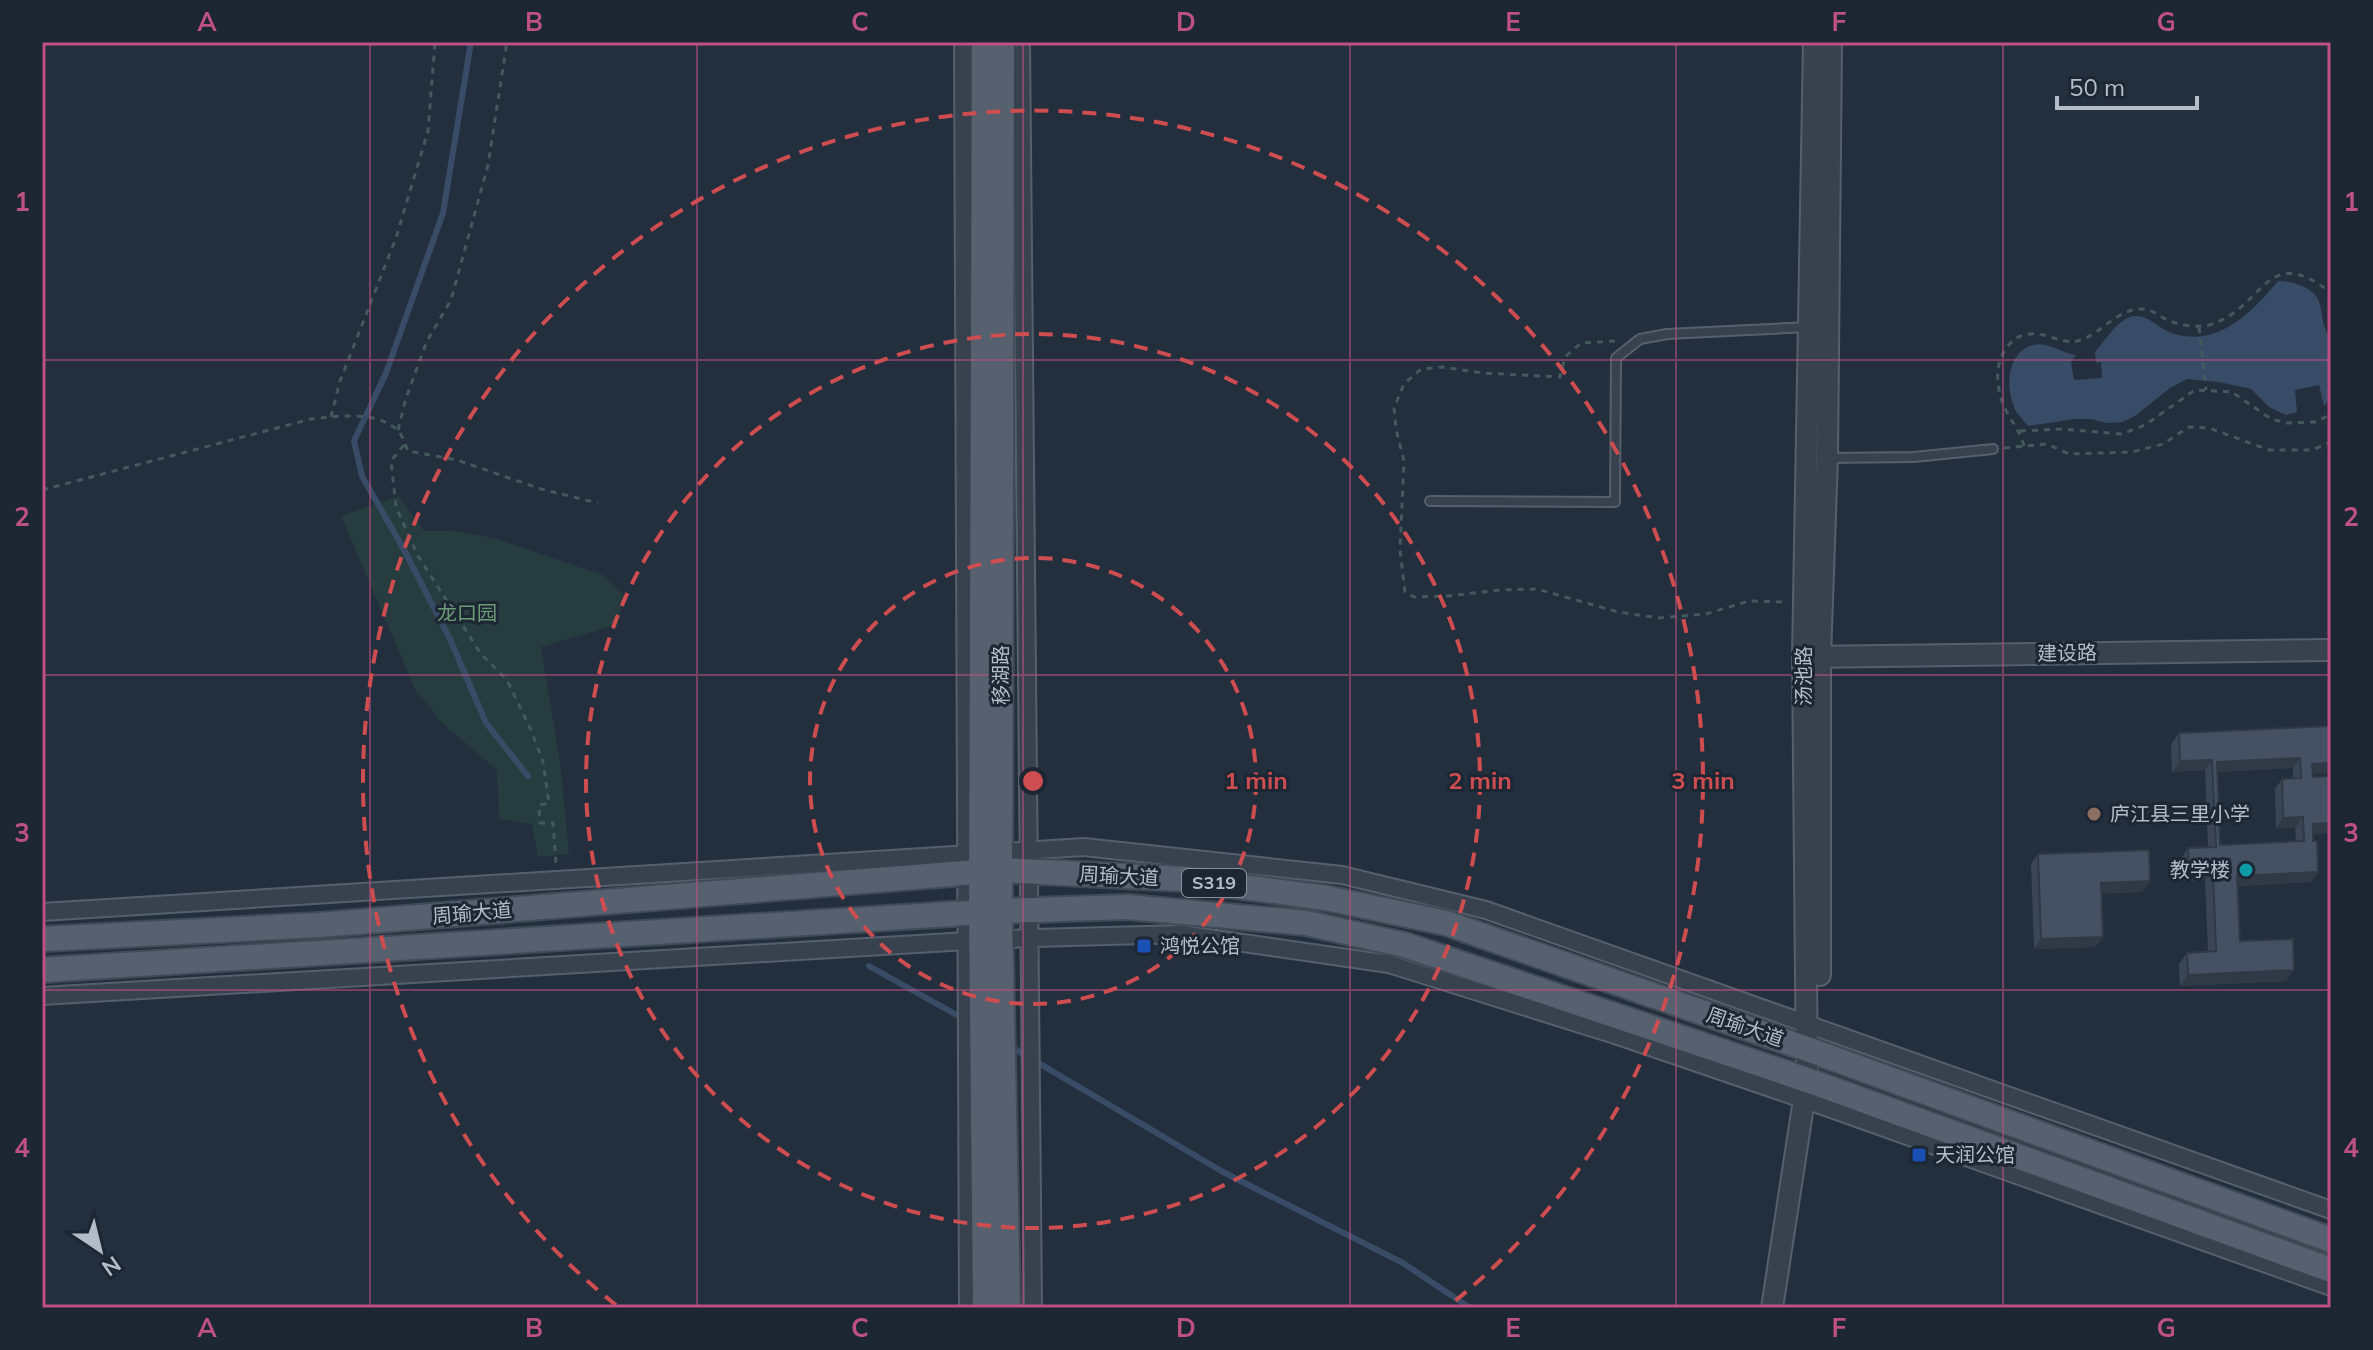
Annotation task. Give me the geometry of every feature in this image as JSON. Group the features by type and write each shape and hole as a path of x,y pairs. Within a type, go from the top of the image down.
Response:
{"main road":[{"name":"移湖路","path":"984,42 982,912 985,1308"},
{"name":"移湖路","path":"982,863 1002,42"},
{"name":"周瑜大道","path":"42,939 319,925 982,863 1029,861 1184,879 1326,898 1446,923 1813,1038 2331,1240"},
{"name":"周瑜大道","path":"42,970 1029,910 1128,907 1306,923 1405,945 1812,1092 2331,1270"},
{"name":"移湖路","path":"984,1031 1008,1308"}],"street":[{"name":"移湖路","path":"963,42 984,1031 968,1308"},
{"name":"移湖路","path":"1021,42 1033,1308"},
{"name":"汤池路","path":"1786,1308 1812,1092 1809,327 1814,42"},
{"name":"汤池路","path":"1812,657 1827,458 1831,42"},
{"name":"建设路","path":"1812,657 2331,650"},
{"path":"42,912 557,880 982,863"},
{"path":"42,996 1029,938 1181,934 1389,964 1615,1035 1812,1092 2331,1287"},
{"path":"1813,1038 2331,1210"},
{"name":"汤池路","path":"1772,1308 1812,1092"}],"lane":[{"path":"1430,501 1615,502 1616,358 1640,339 1667,334 1809,327"},
{"path":"1827,458 1914,457 1993,449"}],"path":[{"path":"331,417 340,381 396,238 428,131 435,42"},
{"path":"398,430 427,341 451,300 488,165 507,42"},
{"path":"2024,446 2020,431 2007,414 1998,388 1998,367 2004,352 2016,337 2033,333 2073,342 2088,338 2123,315 2141,309 2171,321 2199,327 2213,324 2247,304 2266,281 2279,273 2315,280 2330,292 2331,303"},
{"path":"2199,327 2206,390"},
{"path":"2020,431 2063,429 2122,434 2145,425 2195,390 2232,392 2271,419 2287,423 2316,422 2331,414"},
{"path":"42,490 311,419 355,417 382,420 398,430 408,451 457,460 541,489 598,503"},
{"path":"1993,449 2047,444 2069,454 2132,452 2163,444 2189,427 2209,428 2269,450 2312,450 2331,442"},
{"path":"405,444 391,461 396,507 418,556 481,654 507,680 531,730 543,762 549,803 539,805 540,823 553,823 557,880"}],"green space":[{"name":"龙口园","path":"399,496 424,531 455,531 493,538 603,575 624,595 618,624 541,647 561,769 569,854 538,857 532,824 499,819 497,770 442,723 415,689 341,516"}],"water":[{"path":"2278,281 2304,287 2320,304 2326,331 2331,338 2331,398 2324,406 2319,385 2295,390 2297,412 2286,415 2269,407 2251,389 2187,379 2122,422 2074,419 2028,426 2016,411 2010,393 2010,373 2017,355 2024,349 2044,345 2076,355 2071,362 2074,380 2102,378 2101,362 2096,363 2095,352 2125,319 2141,316 2169,332 2202,336 2231,326"}],"building":[{"name":"教学楼","path":"2331,726 2331,763 2312,764 2313,777 2331,776 2331,823 2313,824 2318,872 2237,876 2240,941 2293,939 2294,970 2188,975 2187,953 2216,951 2213,870 2189,871 2188,848 2216,847 2212,760 2180,761 2179,733","holes":["2300,758 2301,778 2282,779 2283,818 2303,817 2304,841 2220,845 2217,762"]},
{"path":"2149,850 2150,881 2101,883 2103,937 2041,939 2038,854"}],"waterway":[{"path":"471,42 443,213 386,373 354,441 362,476 450,639 486,723 528,776"},
{"path":"869,966 964,1019"},
{"path":"1008,1045 1223,1172 1403,1263 1470,1308"}],"place":[{"name":"庐江县三里小学","path":"2094,814"},
{"name":"教学楼","path":"2246,870"},
{"name":"鸿悦公馆","path":"1144,946"},
{"name":"天润公馆","path":"1919,1155"}]}
